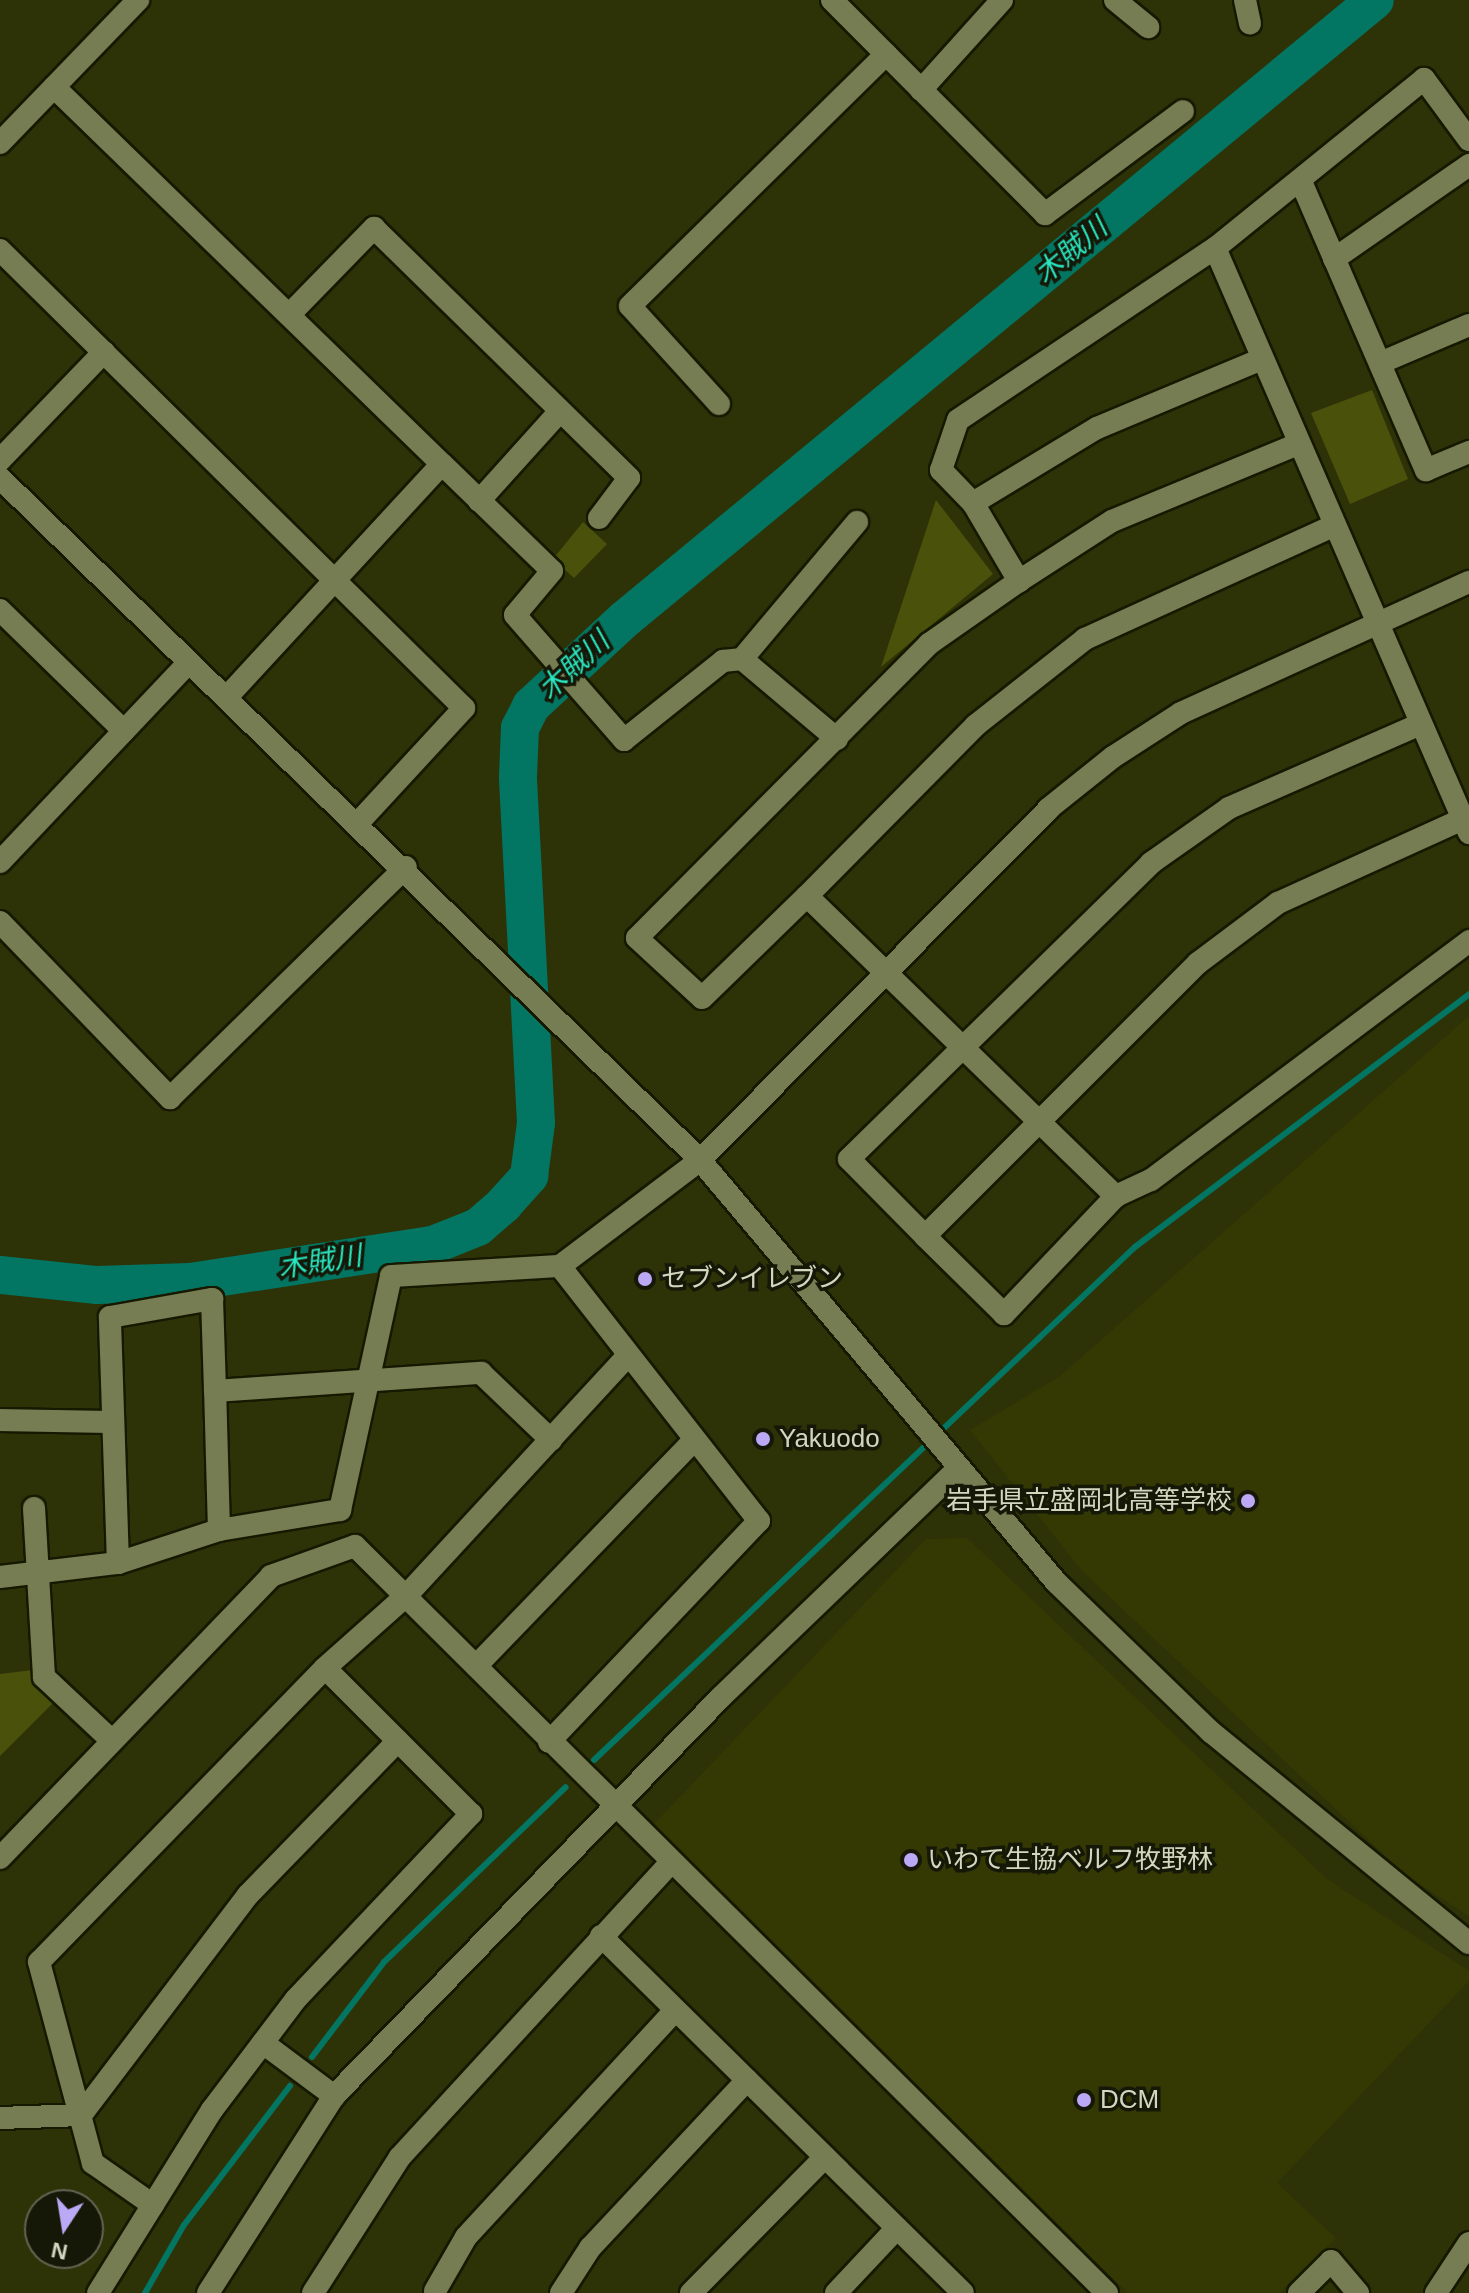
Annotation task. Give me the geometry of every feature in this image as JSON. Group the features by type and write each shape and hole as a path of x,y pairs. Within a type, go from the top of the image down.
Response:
{"street":[{"path":"0,143 138,0"},
{"path":"832,0 1045,214 1183,111"},
{"path":"921,90 1002,0"},
{"path":"1115,0 1148,27"},
{"path":"1245,0 1250,23"},
{"path":"719,404 630,306 886,54"},
{"path":"1019,581 973,503 941,470 958,420 1215,248 1302,184 1424,79 1469,140"},
{"path":"54,87 552,571 515,615 624,740 723,661 742,659 857,522"},
{"path":"1334,259 1469,165"},
{"path":"1302,184 1426,470 1469,452"},
{"path":"289,315 374,228 629,478 599,518"},
{"path":"925,1236 1034,1121 1198,963 1278,903 1466,826 1374,622 1215,248"},
{"path":"0,250 464,708 356,825"},
{"path":"1380,363 1469,325"},
{"path":"0,460 104,352"},
{"path":"973,503 1097,428 1262,359"},
{"path":"479,501 560,411"},
{"path":"1298,444 1112,521 929,644 637,938 702,998 976,725 1085,639 1333,526"},
{"path":"226,698 337,583 442,464"},
{"path":"0,478 356,825 406,867 530,999 700,1160 1056,1582 1211,1732 1469,1943"},
{"path":"0,1577 118,1563 219,1530 340,1510 391,1276 560,1266 700,1160 1048,809 1113,757 1181,713 1374,622 1469,582"},
{"path":"0,610 124,731"},
{"path":"742,659 837,739"},
{"path":"0,862 189,662"},
{"path":"1420,724 1229,808 1151,863 958,1048 849,1159 1004,1314 1116,1196 1151,1180 1469,941"},
{"path":"0,922 170,1098 406,867"},
{"path":"807,896 958,1048 1116,1196"},
{"path":"549,1742 759,1521 627,1357 560,1266"},
{"path":"118,1563 110,1317 212,1299 219,1530"},
{"path":"153,2205 93,2163 39,1962 325,1668 407,1595 627,1357"},
{"path":"215,1391 481,1373 551,1440"},
{"path":"0,1420 113,1422"},
{"path":"476,1666 694,1440"},
{"path":"208,2293 334,2096 612,1807 959,1468"},
{"path":"34,1508 44,1677 110,1739"},
{"path":"0,1858 110,1739 271,1576 355,1546 407,1595 612,1807 1107,2293"},
{"path":"98,2293 153,2205 263,2043 471,1814 325,1668"},
{"path":"81,2115 248,1895 398,1741"},
{"path":"313,2293 400,2157 670,1863"},
{"path":"601,1936 963,2293"},
{"path":"436,2292 476,2226 671,2015"},
{"path":"263,2043 334,2096"},
{"path":"561,2293 590,2248 747,2080"},
{"path":"0,2118 81,2115"},
{"path":"691,2293 825,2157"},
{"path":"836,2293 897,2228"},
{"path":"1436,2293 1469,2243"},
{"path":"1299,2293 1331,2261 1358,2293"}],"shaded area":[{"path":"1372,390 1408,479 1350,504 1311,413"},
{"path":"936,500 993,574 881,667"},
{"path":"583,522 607,544 574,578 553,559"},
{"name":"岩手県立盛岡北高等学校","path":"1469,1016 1469,1916 1406,1875 1083,1572 970,1430 1060,1376"},
{"path":"967,1538 1327,1879 1469,1971 1469,1981 1277,2183 1336,2238 1279,2293 1128,2293 654,1824 926,1539"},
{"path":"33,1670 53,1703 0,1756 0,1674"}],"waterway":[{"name":"木賊川","path":"0,1275 97,1285 190,1282 433,1245 478,1227 504,1204 529,1176 536,1123 518,777 520,728 531,706 625,619 1375,0"},
{"path":"594,1760 1135,1247 1469,994"},
{"path":"312,2057 384,1962 566,1787"},
{"path":"145,2293 184,2225 290,2086"}],"place":[{"name":"セブンイレブン","path":"645,1279"},
{"name":"Yakuodo","path":"763,1439"},
{"name":"岩手県立盛岡北高等学校","path":"1248,1501"},
{"name":"いわて生協ベルフ牧野林","path":"911,1860"},
{"name":"DCM","path":"1084,2100"}]}
